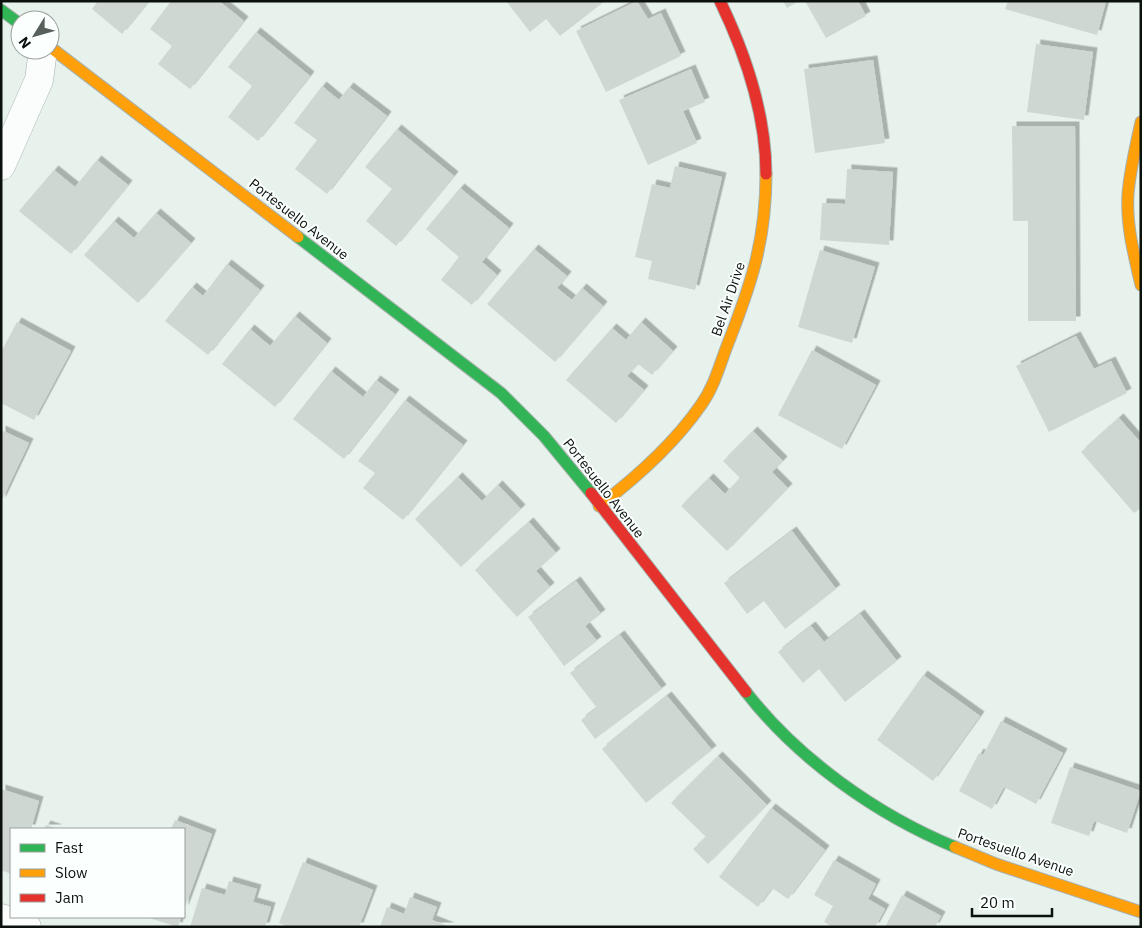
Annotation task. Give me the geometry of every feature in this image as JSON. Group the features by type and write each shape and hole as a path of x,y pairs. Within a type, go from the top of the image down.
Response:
{"street":[{"name":"Bel Air Drive","path":"599,506 620,490 657,454 686,423 711,389 744,309 755,270 764,219 766,165 760,112 747,61 733,24 720,1"},
{"name":"Portesuello Avenue","path":"60,55 501,393 544,436 752,700 795,744 842,782 893,816 946,844 990,861 1141,912"},
{"path":"1,166 39,80 42,60"},
{"path":"1141,122 1129,181 1128,196 1131,241 1141,285"},
{"path":"1,918 27,927"}],"building":[{"path":"98,1 149,1 122,34 92,9"},
{"path":"171,1 219,1 244,21 190,89 158,64 172,46 150,29"},
{"path":"506,1 605,1 560,36 546,19 530,32"},
{"path":"637,1 648,19 661,13 681,56 606,92 576,31"},
{"path":"783,1 799,1 787,8"},
{"path":"805,1 858,1 866,16 826,38"},
{"path":"1008,1 1106,1 1097,35 1005,9"},
{"path":"256,32 310,76 258,141 228,117 252,86 228,67"},
{"path":"1036,44 1093,52 1084,120 1027,112"},
{"path":"873,60 885,143 815,153 804,69"},
{"path":"691,69 705,102 683,111 697,143 648,165 619,100"},
{"path":"322,86 339,100 349,87 387,116 327,194 295,169 317,140 294,123"},
{"path":"1012,126 1075,126 1076,321 1028,321 1028,221 1013,221"},
{"path":"397,129 454,176 396,246 366,221 392,189 365,167"},
{"path":"97,160 128,185 71,254 19,211 54,170 75,187"},
{"path":"675,166 722,177 695,290 648,279 652,261 635,257 652,184 670,188"},
{"path":"847,169 893,172 889,245 820,240 822,203 845,204"},
{"path":"460,188 509,228 482,262 497,275 472,305 441,280 459,257 426,229"},
{"path":"156,213 191,243 138,303 84,255 114,221 134,238"},
{"path":"534,249 567,276 557,288 572,300 582,288 603,306 555,362 487,304"},
{"path":"820,250 875,267 852,343 798,327"},
{"path":"227,264 260,290 208,355 165,321 192,287 203,296"},
{"path":"295,316 327,343 275,407 222,364 250,329 270,346"},
{"path":"17,322 71,351 34,420 1,403 1,352"},
{"path":"641,322 673,351 652,375 638,364 627,376 644,390 616,423 566,380 612,328 626,340"},
{"path":"1076,336 1094,369 1111,361 1127,393 1049,432 1016,366"},
{"path":"812,350 876,385 842,449 778,415"},
{"path":"331,371 363,397 376,380 395,394 344,459 293,419"},
{"path":"405,400 463,445 403,520 363,488 375,473 358,461"},
{"path":"1119,418 1141,443 1141,508 1134,513 1081,452"},
{"path":"1,430 29,443 1,502"},
{"path":"753,431 783,461 772,472 788,488 727,551 681,506 709,478 725,494 740,478 723,461"},
{"path":"458,477 482,501 498,485 521,509 461,567 415,519"},
{"path":"529,522 556,553 536,571 550,587 517,617 475,570"},
{"path":"792,531 836,589 785,629 764,601 747,614 724,583"},
{"path":"576,581 601,614 585,626 597,641 564,666 528,617"},
{"path":"860,614 897,661 845,702 819,669 803,683 778,652 811,626 824,642"},
{"path":"620,635 662,689 595,739 581,720 597,708 570,673"},
{"path":"923,675 980,716 933,781 877,740"},
{"path":"667,696 712,750 646,803 602,749"},
{"path":"1001,721 1063,753 1036,804 1004,787 992,809 959,791 979,753 983,755"},
{"path":"718,756 767,805 708,864 693,849 706,837 671,803"},
{"path":"1070,767 1141,791 1127,833 1094,821 1089,836 1051,823"},
{"path":"1,789 39,801 31,828 10,828 10,874 1,870"},
{"path":"771,808 825,850 788,899 772,888 758,907 719,877"},
{"path":"175,820 212,834 185,907 185,828 171,828"},
{"path":"46,825 55,828 44,828"},
{"path":"834,860 876,884 868,899 885,909 875,927 833,927 824,922 833,906 814,895"},
{"path":"303,862 373,890 359,927 288,927 279,923"},
{"path":"229,881 257,889 253,902 271,907 265,927 190,927 202,888 225,895"},
{"path":"902,895 941,916 935,927 885,927"},
{"path":"410,897 437,907 432,920 450,927 380,927 387,907 404,914"},
{"path":"149,918 181,918 178,927"}],"traffic: fast":[{"path":"1,10 10,17"},
{"path":"298,237 501,393 544,436 591,493"},
{"path":"746,692 790,740 841,783 897,819 955,847"}],"traffic: slow":[{"path":"60,55 298,237"},
{"path":"1141,122 1128,194 1131,240 1141,285"},
{"path":"599,506 641,472 667,446 701,405 709,391 743,303 756,262 763,221 766,174"},
{"path":"955,847 996,864 1141,912"}],"traffic: jam":[{"path":"720,1 738,42 753,85 762,129 766,174"},
{"path":"591,493 746,692"}]}
